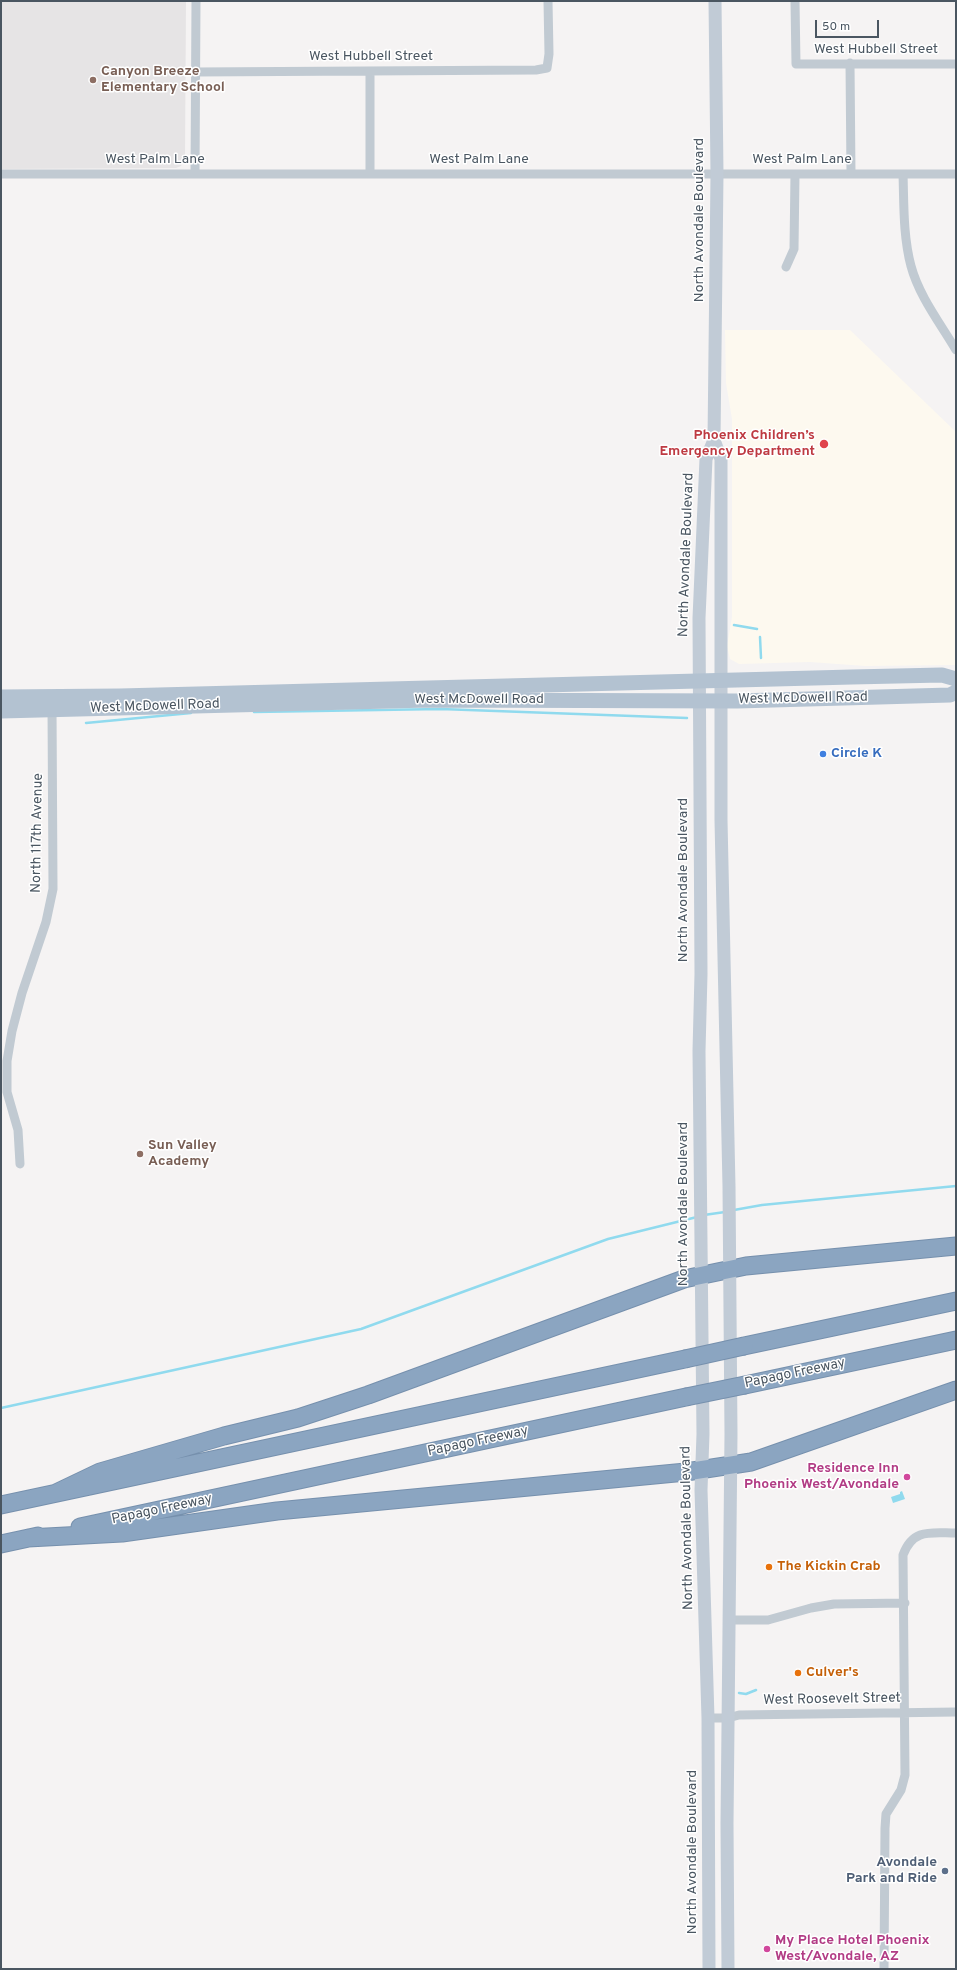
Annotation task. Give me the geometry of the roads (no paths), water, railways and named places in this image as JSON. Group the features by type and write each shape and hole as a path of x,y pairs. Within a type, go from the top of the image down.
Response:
{"highway":[{"path":"56,1493 100,1472 224,1436 298,1418 368,1395 700,1274 746,1266 956,1246"},
{"path":"1,1505 956,1301"},
{"name":"Papago Freeway","path":"1,1544 956,1340"},
{"path":"28,1538 122,1533 277,1511 678,1473 751,1462 956,1390"}],"main road":[{"name":"North Avondale Boulevard","path":"714,1 717,174 714,440 721,459 721,700 730,1236 731,1464 728,1718 728,1969"},
{"name":"North Avondale Boulevard","path":"709,1969 708,1718 702,1469 703,1434 700,1274 699,1051 701,946 699,618 706,459 714,440"},
{"name":"West McDowell Road","path":"1,711 52,703 120,696 942,675 956,679"},
{"name":"West McDowell Road","path":"1,697 52,703 420,700 721,700 950,695 956,692"},
{"path":"701,946 724,947"},
{"path":"709,1943 718,1953 718,1969"}],"street":[{"path":"195,174 196,1"},
{"name":"West Hubbell Street","path":"195,72 536,70 547,68 549,54 548,1"},
{"name":"West Hubbell Street","path":"796,1 796,64 956,64"},
{"path":"850,63 851,174"},
{"path":"370,71 370,173"},
{"name":"West Palm Lane","path":"1,174 956,174"},
{"path":"786,267 794,249 796,174"},
{"path":"904,174 905,230 911,266 924,298 956,350"},
{"name":"North 117th Avenue","path":"20,1164 18,1130 7,1092 7,1061 12,1031 22,993 46,922 53,889 52,703"},
{"path":"884,1969 886,1814 901,1790 905,1775 903,1556 912,1539 918,1534 956,1533"},
{"path":"729,1620 768,1620 816,1607 834,1604 904,1603"},
{"name":"West Roosevelt Street","path":"708,1718 728,1718 740,1715 956,1712"}],"water":[{"path":"902,1491 905,1499 893,1503 891,1497 900,1494"}],"waterway":[{"path":"734,625 757,629"},
{"path":"760,637 761,658"},
{"path":"254,712 441,709 687,718"},
{"path":"86,723 191,713"},
{"path":"734,1210 762,1205 956,1186"},
{"path":"704,1215 725,1212"},
{"path":"1,1408 361,1329 608,1239 697,1217"},
{"path":"739,1693 746,1694 756,1690"}],"place":[{"name":"Canyon Breeze Elementary School","path":"93,80"},
{"name":"Phoenix Children’s Emergency Department","path":"824,444"},
{"name":"Circle K","path":"823,754"},
{"name":"Sun Valley Academy","path":"140,1154"},
{"name":"Residence Inn Phoenix West/Avondale","path":"907,1477"},
{"name":"The Kickin Crab","path":"769,1567"},
{"name":"Culver's","path":"798,1673"},
{"name":"Avondale Park and Ride","path":"945,1871"},
{"name":"My Place Hotel Phoenix West/Avondale, AZ","path":"767,1949"}]}
